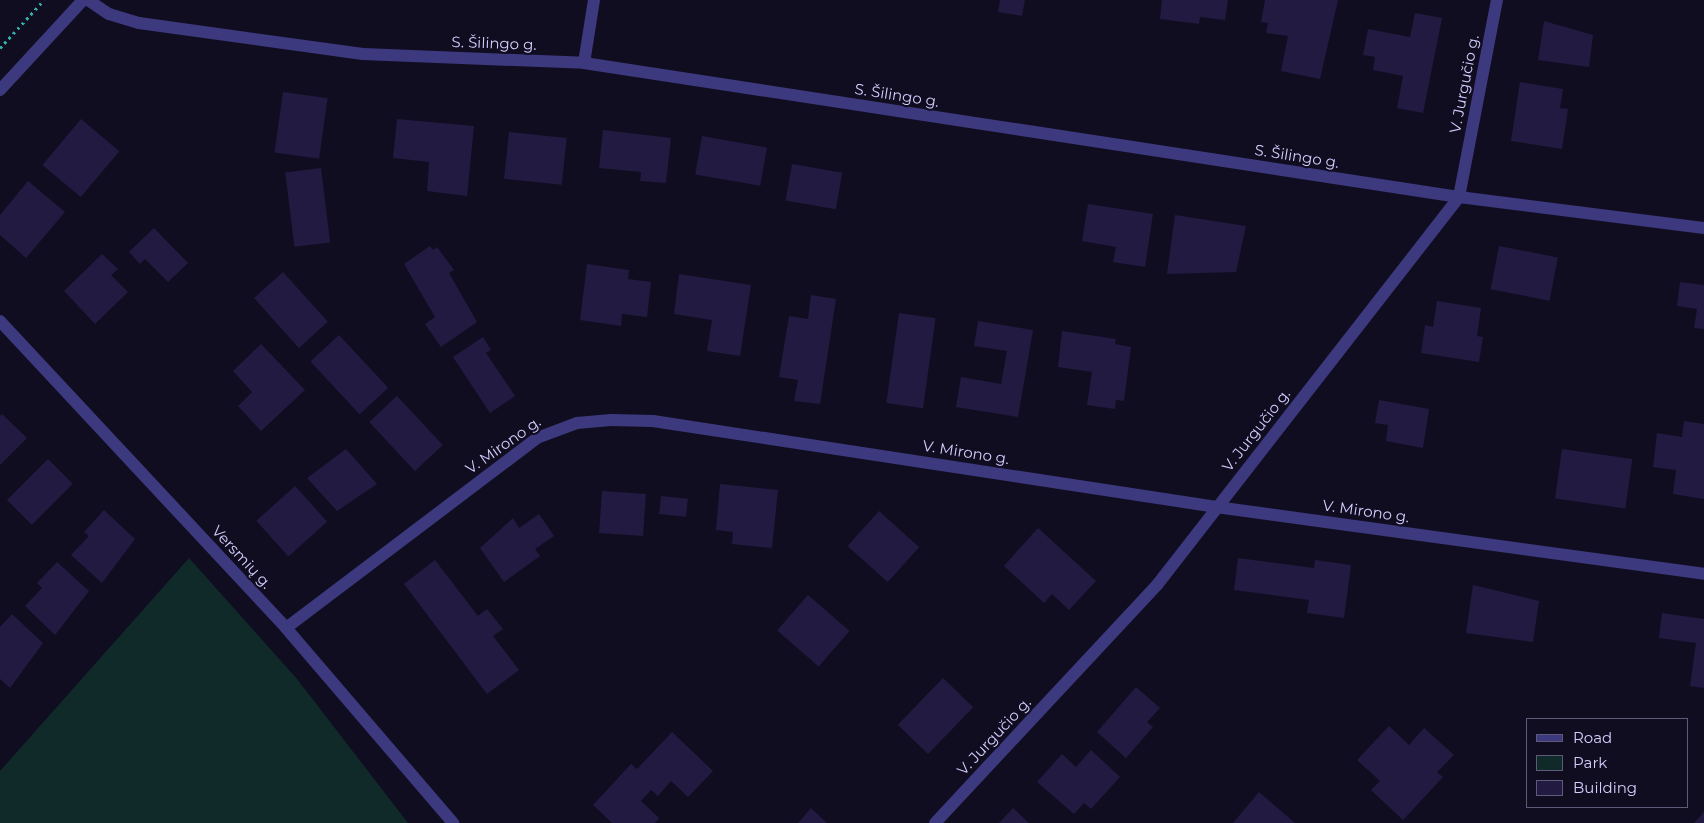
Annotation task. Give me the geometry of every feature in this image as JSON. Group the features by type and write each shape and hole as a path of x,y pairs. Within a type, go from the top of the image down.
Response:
{"street":[{"path":"0,90 83,0"},
{"name":"S. Šilingo g.","path":"88,0 108,14 139,24 363,54 584,63 1459,197 1704,228"},
{"path":"584,63 594,0"},
{"name":"V. Jurgučio g.","path":"935,823 1156,585 1459,197 1497,0"},
{"name":"Versmių g.","path":"0,321 286,628 453,823"},
{"name":"V. Mirono g.","path":"286,628 537,438 577,422 653,421 1216,507 1704,574"}],"path":[{"path":"0,48 44,0"}],"green space":[{"path":"189,558 297,679 408,823 0,823 0,771"}],"building":[{"path":"1000,0 1025,0 1022,16 998,12"},
{"path":"1162,0 1228,0 1225,20 1200,17 1199,24 1160,19"},
{"path":"1265,0 1338,0 1320,79 1281,71 1288,36 1266,33 1268,23 1261,22"},
{"path":"1415,13 1442,18 1423,113 1397,108 1403,76 1373,70 1375,57 1363,55 1368,29 1410,37"},
{"path":"1544,21 1593,35 1589,67 1538,60"},
{"path":"1520,82 1563,89 1560,108 1568,109 1562,149 1511,141"},
{"path":"283,92 328,98 319,159 275,152"},
{"path":"81,119 119,151 81,197 42,165"},
{"path":"397,119 474,126 467,196 427,191 429,162 393,158"},
{"path":"603,130 671,138 666,183 640,181 641,172 599,168"},
{"path":"509,132 567,138 562,185 504,179"},
{"path":"702,136 767,147 760,186 695,174"},
{"path":"792,164 842,173 836,209 786,200"},
{"path":"321,168 330,242 294,247 285,172"},
{"path":"28,181 65,212 26,258 0,235 0,215"},
{"path":"1088,204 1153,214 1145,267 1113,262 1116,247 1082,241"},
{"path":"1175,215 1246,226 1236,272 1167,274"},
{"path":"154,228 188,263 168,282 145,259 140,264 129,252"},
{"path":"430,246 433,250 437,247 454,270 449,273 477,322 441,347 425,324 435,317 404,264"},
{"path":"1499,246 1558,257 1550,301 1491,289"},
{"path":"102,254 118,269 111,275 128,292 95,324 64,291"},
{"path":"587,264 629,270 628,279 651,282 647,317 622,314 621,326 580,320"},
{"path":"283,272 328,322 299,348 254,298"},
{"path":"679,274 751,285 740,356 707,351 712,320 674,314"},
{"path":"1680,282 1704,285 1704,329 1694,328 1697,309 1677,306"},
{"path":"811,295 836,299 820,404 794,401 798,380 779,377 789,316 808,319"},
{"path":"1437,301 1481,308 1477,336 1483,337 1479,362 1421,353 1425,325 1433,327"},
{"path":"899,313 936,318 923,408 886,403"},
{"path":"978,321 1033,330 1018,417 956,407 961,377 1001,384 1007,351 974,346"},
{"path":"1062,331 1116,339 1115,344 1131,347 1124,401 1116,400 1115,409 1087,405 1092,372 1058,367"},
{"path":"339,335 388,388 360,414 310,362"},
{"path":"483,337 491,350 486,353 515,396 490,413 453,357"},
{"path":"261,344 305,390 261,431 238,406 252,392 233,371"},
{"path":"397,396 443,445 415,471 369,422"},
{"path":"1379,400 1429,409 1423,448 1386,441 1388,425 1375,423"},
{"path":"2,414 27,438 0,465 0,416"},
{"path":"1684,421 1704,424 1704,499 1673,494 1676,470 1653,467 1657,433 1682,437"},
{"path":"346,449 377,484 337,511 307,478"},
{"path":"1562,449 1632,459 1625,508 1555,499"},
{"path":"48,459 73,484 32,525 7,500"},
{"path":"720,484 778,490 772,548 732,544 733,532 716,530"},
{"path":"295,486 327,522 288,556 256,521"},
{"path":"602,491 646,494 643,536 599,533"},
{"path":"661,496 688,499 686,517 659,514"},
{"path":"104,510 135,539 102,583 71,555 89,536 84,532"},
{"path":"879,511 919,547 888,582 848,546"},
{"path":"539,514 554,536 535,549 540,556 504,582 480,548 513,518 519,528"},
{"path":"1038,528 1096,581 1069,610 1052,594 1044,603 1004,566"},
{"path":"1238,558 1314,568 1315,560 1351,565 1344,618 1307,613 1309,600 1234,590"},
{"path":"435,560 478,616 487,609 503,629 493,636 519,670 487,694 404,584"},
{"path":"57,562 89,591 55,635 25,606 42,588 37,583"},
{"path":"1473,585 1539,601 1533,642 1466,633"},
{"path":"808,595 850,631 819,667 777,630"},
{"path":"1662,613 1704,619 1704,688 1690,686 1696,643 1659,638"},
{"path":"12,614 43,643 10,688 0,679 0,627"},
{"path":"943,678 973,707 928,754 898,725"},
{"path":"1136,687 1160,708 1147,722 1153,727 1126,758 1097,732"},
{"path":"1389,726 1409,745 1424,728 1454,755 1437,772 1443,777 1403,820 1371,790 1380,781 1357,760"},
{"path":"672,732 713,771 688,797 671,781 658,796 651,790 641,801 659,818 655,823 612,823 593,805 631,764 637,769"},
{"path":"1091,750 1120,777 1091,809 1084,803 1074,814 1037,782 1062,754 1076,767"},
{"path":"1259,792 1295,823 1233,823"},
{"path":"811,808 827,823 798,823"},
{"path":"1013,808 1029,823 999,823"},
{"path":"1704,812 1704,823 1694,823"}]}
